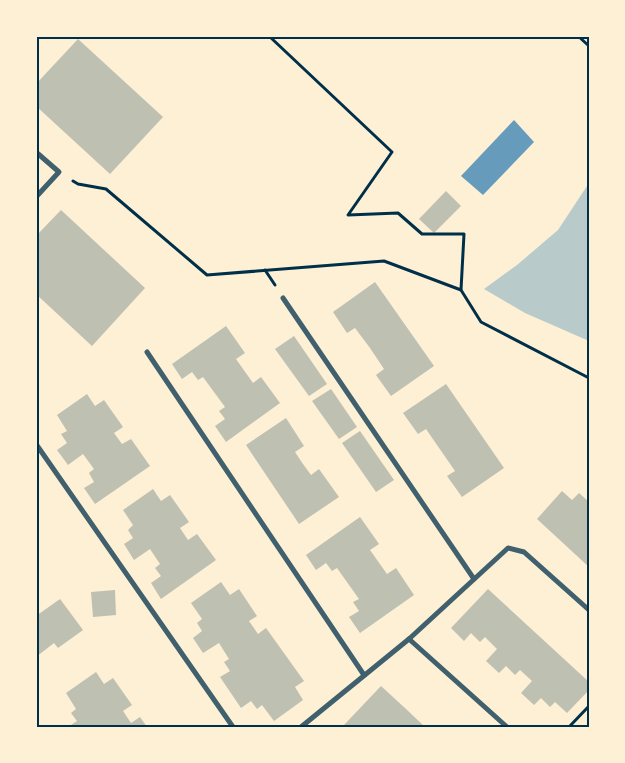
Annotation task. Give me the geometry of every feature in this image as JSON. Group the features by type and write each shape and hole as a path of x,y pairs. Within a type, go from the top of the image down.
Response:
{"street":[{"path":"36,152 59,172 36,197"},
{"path":"283,298 474,579"},
{"path":"147,352 364,676"},
{"path":"36,444 233,727"},
{"path":"303,726 409,639 508,548 524,552 589,610"},
{"path":"409,639 507,727"}],"path":[{"path":"269,36 392,152 348,215 398,213 422,234 464,234 461,290 481,322 589,378"},
{"path":"578,36 589,46"},
{"path":"59,172 78,184 106,189 207,275 384,262 461,290"},
{"path":"569,727 589,706"}],"shaded area":[{"path":"589,183 589,341 525,313 484,289 517,265 558,230"}],"water":[{"path":"514,120 534,142 483,195 461,176"}],"building":[{"path":"78,39 163,117 110,174 36,106 36,84"},
{"path":"446,191 461,206 434,233 419,219"},
{"path":"61,210 145,288 92,346 36,294 36,236"},
{"path":"375,282 434,366 391,396 376,375 384,369 370,348 355,328 347,333 333,312"},
{"path":"226,326 245,353 236,359 253,383 261,377 280,403 226,442 215,426 225,419 219,411 225,407 203,377 198,380 192,372 182,379 172,364"},
{"path":"294,336 327,384 309,396 275,349"},
{"path":"446,384 504,468 462,497 447,476 455,471 426,429 418,434 403,413"},
{"path":"331,389 357,427 339,439 312,401"},
{"path":"87,394 95,406 104,400 123,427 114,433 122,444 131,439 150,466 95,504 84,488 94,482 89,473 94,469 83,454 68,465 57,450 67,443 61,434 67,431 57,415"},
{"path":"286,418 304,446 295,452 303,464 311,475 319,469 339,497 299,524 246,445"},
{"path":"360,431 394,480 376,492 342,443"},
{"path":"153,489 161,501 170,495 189,522 180,528 188,540 197,534 216,560 161,599 151,583 161,576 155,568 160,564 150,549 134,560 124,544 133,538 128,530 133,525 123,510"},
{"path":"562,491 572,500 579,493 589,502 589,567 537,519"},
{"path":"360,517 379,544 370,550 387,574 396,568 414,595 360,633 349,617 359,611 353,602 359,599 337,568 332,571 326,563 316,570 306,555"},
{"path":"221,582 230,595 239,589 257,616 249,621 258,634 266,628 304,681 295,687 303,700 274,721 262,705 257,709 251,701 241,708 220,677 230,671 224,662 229,659 219,643 203,653 193,638 202,631 197,623 202,619 191,603"},
{"path":"488,589 589,682 589,690 567,713 555,702 550,707 541,698 534,705 521,693 532,681 520,670 515,675 506,666 499,673 486,661 497,649 485,637 480,642 471,633 464,641 451,628"},
{"path":"115,590 116,615 93,617 91,592"},
{"path":"60,599 83,630 58,648 54,643 36,657 36,616"},
{"path":"96,672 104,684 113,678 132,705 123,711 131,723 140,717 147,727 68,727 77,721 71,713 76,709 66,693"},
{"path":"381,686 425,727 346,727 344,725"}]}
